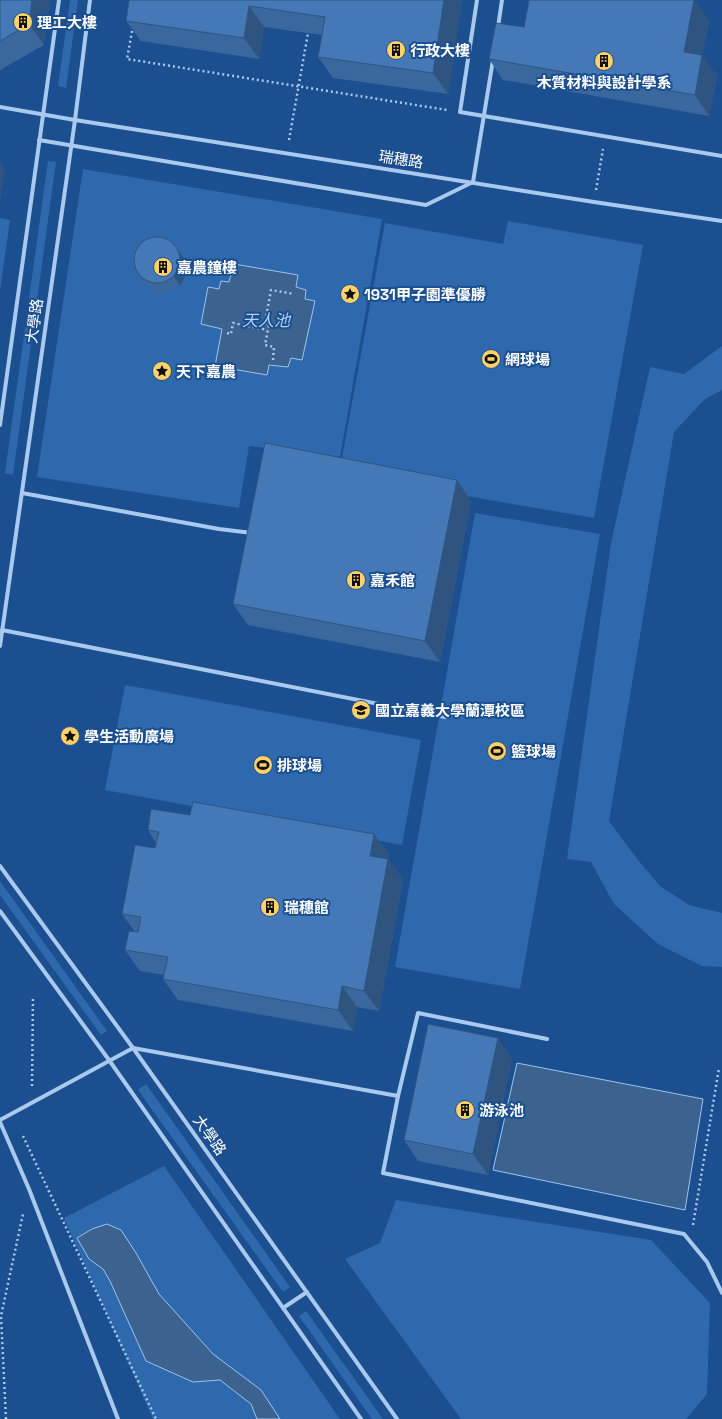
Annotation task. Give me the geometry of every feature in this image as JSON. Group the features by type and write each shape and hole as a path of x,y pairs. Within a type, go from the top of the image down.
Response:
{"street":[{"path":"0,425 59,0"},
{"name":"大學路","path":"0,646 72,145 90,0"},
{"path":"477,0 460,112 722,156"},
{"path":"497,31 502,0"},
{"path":"39,140 426,205 473,182 494,54"},
{"name":"瑞穗路","path":"0,107 722,221"},
{"path":"22,493 219,529 258,534"},
{"path":"2,630 445,717"},
{"name":"大學路","path":"0,866 133,1048 397,1419"},
{"path":"0,911 109,1060 361,1419"},
{"path":"547,1039 418,1013 398,1096 383,1173 684,1234 707,1262 722,1293"},
{"path":"118,1419 29,1189 0,1121 133,1048 398,1096"},
{"path":"283,1308 307,1292"}],"path":[{"path":"133,22 127,59 460,112"},
{"path":"287,152 308,33"},
{"path":"594,202 605,136"},
{"path":"227,333 231,334 233,323 262,329 265,323 271,290 294,294"},
{"path":"265,323 283,326"},
{"path":"269,324 265,345 274,348 273,360"},
{"path":"32,1103 33,996"},
{"path":"690,1241 719,1068"},
{"path":"13,1113 156,1419"},
{"path":"6,1419 1,1316 29,1189"}],"shaded area":[{"path":"70,0 78,0 66,88 58,86"},
{"path":"48,161 56,162 13,475 5,473"},
{"path":"83,169 382,219 340,457 249,446 239,508 37,477"},
{"path":"0,218 10,220 0,291"},
{"name":"網球場","path":"508,221 643,245 594,518 339,474 385,223 503,244"},
{"path":"722,346 722,390 705,399 674,432 609,821 638,860 660,886 689,905 722,913 722,967 702,966 658,944 614,904 591,862 567,859 611,543 650,367 684,374"},
{"name":"籃球場","path":"475,513 600,534 520,989 395,967"},
{"name":"排球場","path":"125,685 421,740 402,845 105,790"},
{"path":"0,881 107,1031 101,1035 0,895"},
{"path":"146,1084 290,1287 283,1292 138,1090"},
{"path":"164,1166 340,1419 153,1419 64,1218"},
{"path":"396,1200 651,1240 710,1303 707,1394 686,1419 461,1419 345,1259 380,1243"},
{"path":"306,1311 383,1419 372,1419 299,1316"}],"water":[{"name":"天人池","path":"234,264 298,275 296,287 306,290 305,299 315,301 302,360 291,358 288,367 269,365 267,375 215,366 222,329 201,324 208,287 219,289 221,281 229,282"},
{"path":"517,1063 703,1099 685,1210 493,1170"},
{"path":"107,1224 121,1230 159,1294 213,1354 261,1390 280,1419 257,1419 251,1404 220,1380 193,1382 146,1361 110,1281 103,1269 89,1259 77,1238 92,1229"}],"building":[{"path":"0,0 32,0 29,24 0,41"},
{"name":"行政大樓","path":"129,0 444,0 433,73 318,57 325,17 249,6 244,38 126,21"},
{"name":"木質材料與設計學系","path":"529,0 694,0 684,52 702,55 695,95 489,59 496,23 524,27"},
{"name":"嘉農鐘樓","path":"152,237 162,237 170,241 176,247 180,255 180,265 176,273 170,279 162,283 152,283 144,279 138,273 134,265 134,255 138,247 144,241"},
{"name":"嘉禾館","path":"265,443 457,480 425,641 233,604"},
{"name":"瑞穗館","path":"193,802 374,834 370,856 388,859 364,991 342,986 338,1010 163,979 168,957 125,950 129,931 138,932 141,917 122,914 135,845 155,848 159,832 148,830 151,809 190,815"},
{"name":"游泳池","path":"428,1024 498,1038 473,1154 404,1140"}],"place":[{"name":"理工大樓","path":"23,22"},
{"name":"行政大樓","path":"396,50"},
{"name":"木質材料與設計學系","path":"604,61"},
{"name":"嘉農鐘樓","path":"163,267"},
{"name":"1931甲子園準優勝","path":"350,294"},
{"name":"網球場","path":"491,359"},
{"name":"天下嘉農","path":"162,371"},
{"name":"嘉禾館","path":"356,580"},
{"name":"國立嘉義大學蘭潭校區","path":"361,710"},
{"name":"學生活動廣場","path":"70,736"},
{"name":"籃球場","path":"497,751"},
{"name":"排球場","path":"263,765"},
{"name":"瑞穗館","path":"270,907"},
{"name":"游泳池","path":"465,1110"}]}
